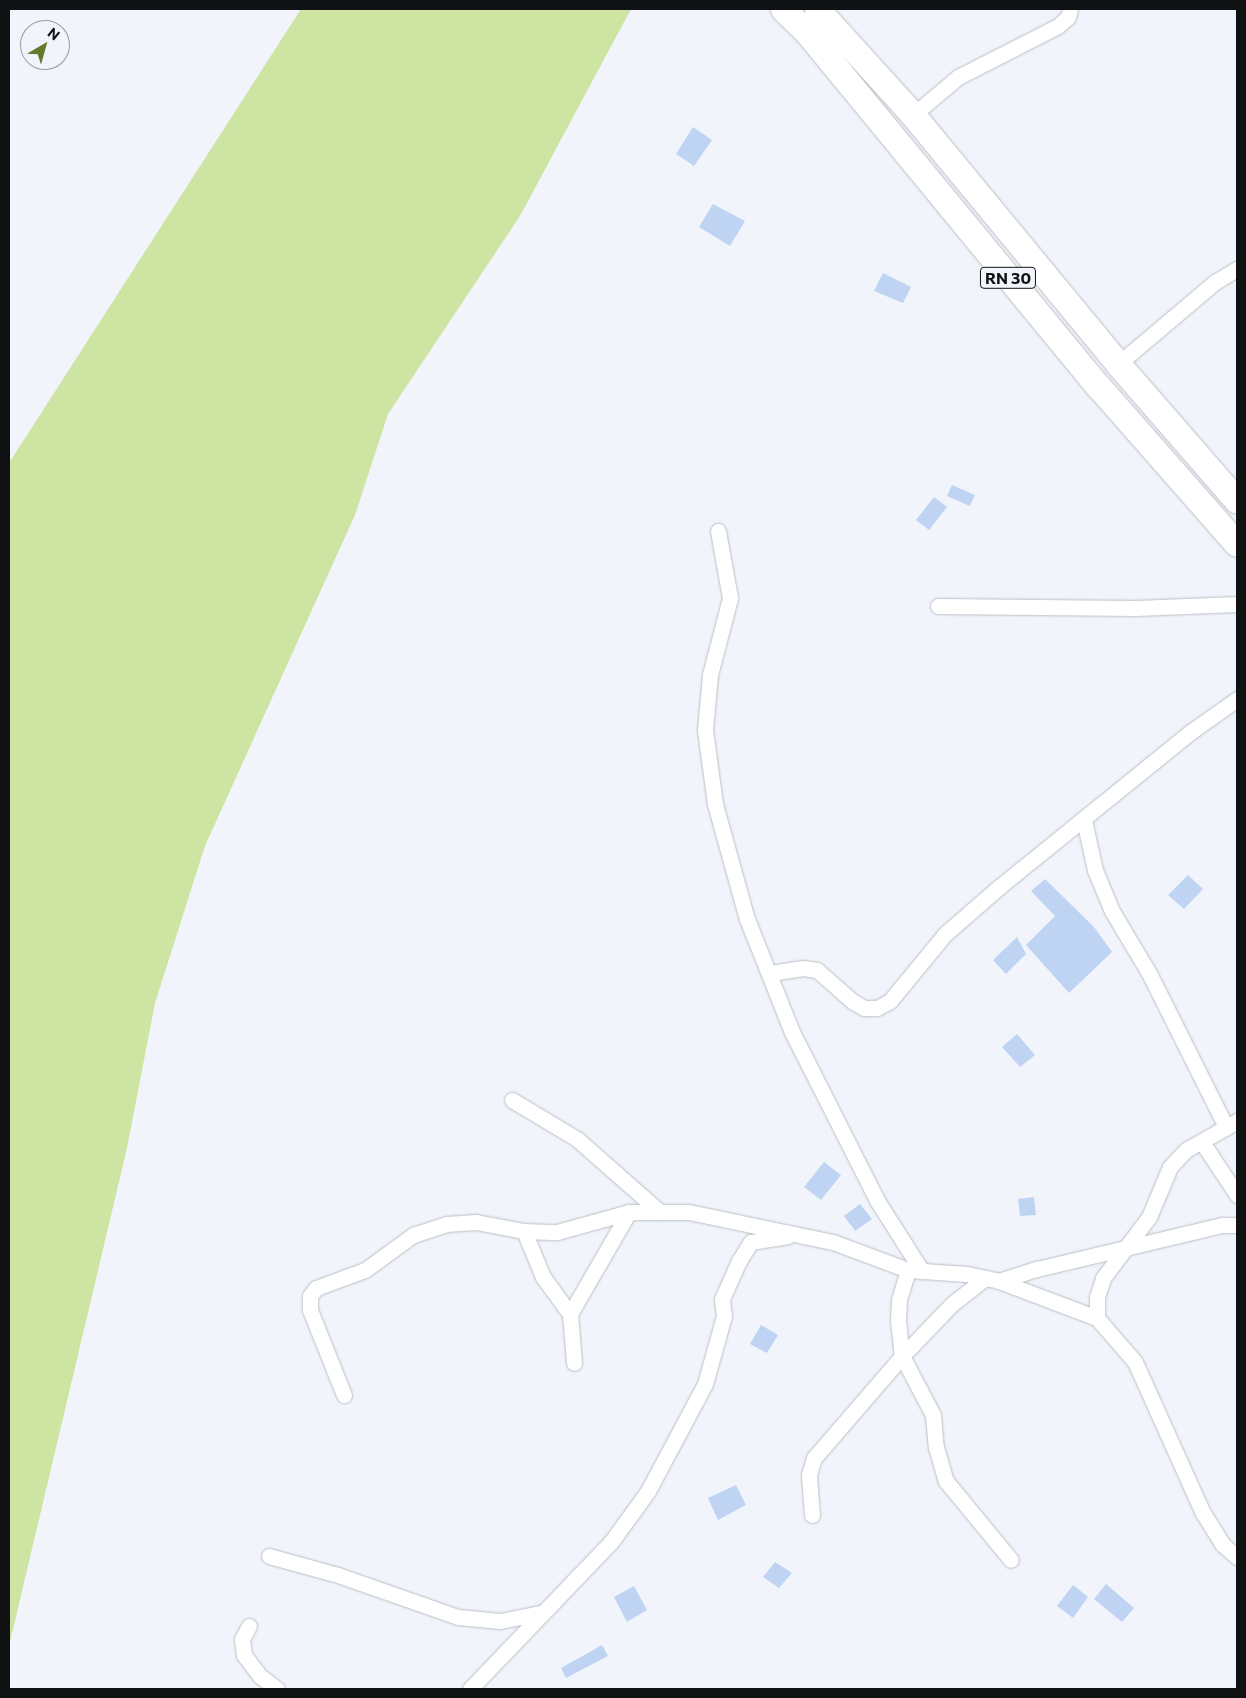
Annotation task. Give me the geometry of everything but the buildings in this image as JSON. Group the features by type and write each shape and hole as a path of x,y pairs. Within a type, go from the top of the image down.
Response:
{"main road":[{"name":"RN 30","path":"783,9 806,31 1098,386 1237,544"},
{"name":"RN 30","path":"817,9 913,115 1118,364 1237,501"}],"street":[{"path":"913,115 958,77 1058,26 1068,17 1070,9"},
{"path":"1118,364 1215,282 1237,268"},
{"path":"718,531 730,598 710,675 705,730 715,804 747,919 771,973 792,1032 878,1202 915,1270"},
{"path":"938,606 1136,608 1237,604"},
{"path":"771,973 803,968 816,970 852,1002 864,1008 877,1008 890,1001 945,934 1189,733 1237,699"},
{"path":"1084,820 1094,870 1112,911 1149,973 1232,1124 1186,1150 1170,1167 1149,1217 1103,1278 1097,1297 1097,1318"},
{"path":"512,1100 578,1139 660,1212"},
{"path":"1202,1142 1237,1195"},
{"path":"570,1314 628,1212"},
{"path":"344,1395 310,1310 310,1296 316,1288 364,1270 413,1236 446,1224 476,1222 524,1231 557,1232 628,1212 689,1212 832,1242 915,1270 992,1279 1097,1318 1136,1362 1203,1513 1222,1544 1237,1558"},
{"path":"738,1221 751,1242"},
{"path":"812,1515 810,1475 814,1458 902,1356 952,1304 992,1279 1222,1225 1237,1225"},
{"path":"524,1231 543,1277 570,1314 574,1363"},
{"path":"751,1242 792,1235"},
{"path":"470,1689 611,1542 648,1491 705,1384 723,1324 722,1299 751,1242"},
{"path":"915,1270 899,1300 898,1320 902,1356 933,1415 936,1447 946,1482 1011,1560"},
{"path":"269,1556 338,1575 458,1617 500,1621 541,1613"},
{"path":"249,1626 242,1639 244,1655 260,1676 277,1689"}],"green space":[{"path":"301,9 631,9 520,216 388,414 355,515 205,846 155,1003 127,1148 9,1646 9,463"}]}
